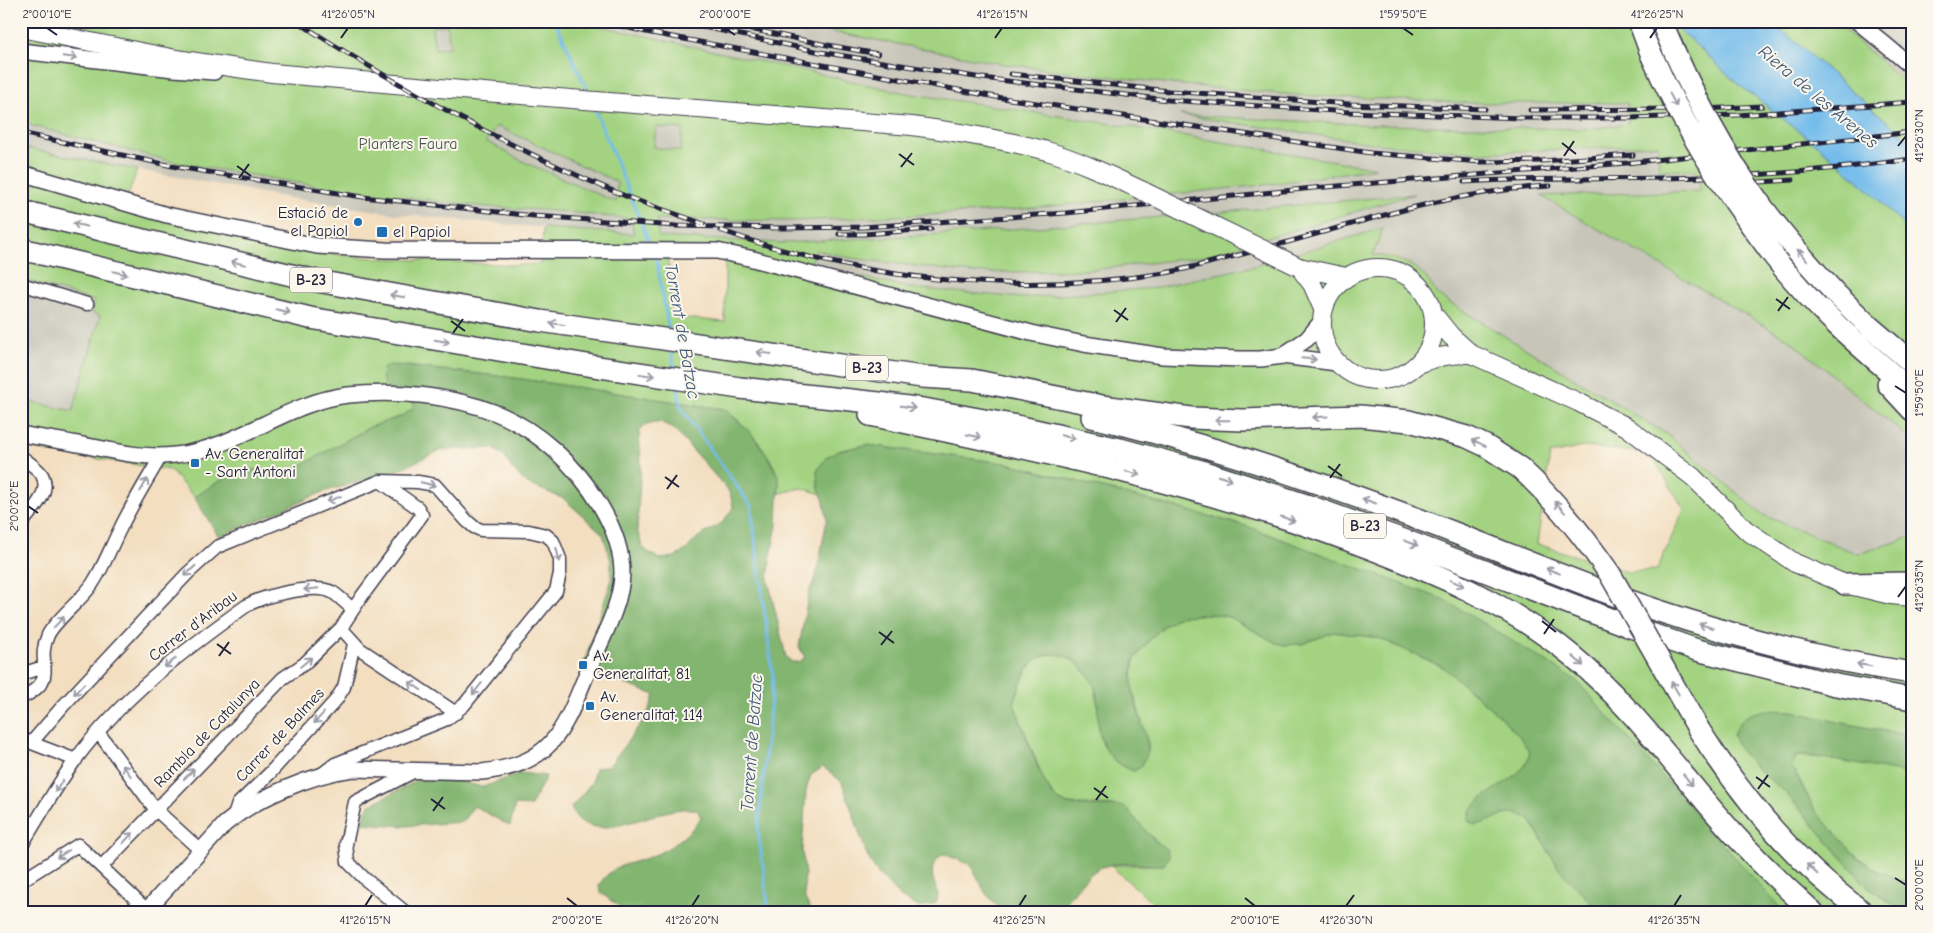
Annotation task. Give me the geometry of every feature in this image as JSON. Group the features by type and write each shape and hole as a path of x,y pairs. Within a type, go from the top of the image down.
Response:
{"highway":[{"path":"1639,21 1660,73 1708,161 1757,233 1781,266 1861,350 1912,410"},
{"path":"1661,21 1682,68 1730,158 1762,207 1834,292 1875,325 1912,363"},
{"name":"B-23","path":"21,212 317,282 540,321 922,377 965,390 1105,420 1215,449 1270,466 1378,504 1605,591 1684,619 1795,650 1912,673"},
{"name":"B-23","path":"21,249 310,318 598,368 807,399 879,402 1012,425 1173,463 1349,520 1628,626 1697,650 1836,685 1912,699"},
{"path":"1875,325 1912,346"},
{"path":"1861,350 1912,391"},
{"path":"922,377 972,380 1102,406 1182,417 1235,420 1360,416 1409,421 1468,437 1503,456 1520,468 1556,503 1598,557 1610,574 1699,730 1732,778 1772,828 1823,879 1863,912"},
{"path":"807,399 1046,452 1195,489 1335,535 1432,572 1477,593 1524,620 1570,654 1608,688 1646,729 1751,854 1813,912"},
{"path":"1844,584 1912,583"}],"main road":[{"path":"21,28 176,59 272,73 912,126 965,133 1048,152 1088,165 1299,267 1346,277"},
{"path":"1299,267 1312,284 1322,315 1325,344 1337,363 1352,374 1371,380 1384,380 1397,377 1416,365 1434,357 1452,354 1471,354"},
{"path":"1322,315 1332,292 1346,277 1355,272 1374,267 1393,269 1405,274 1424,291 1434,315 1451,336 1471,354 1578,402 1621,424 1676,464 1712,495 1746,530 1771,548 1806,568 1844,584 1890,595 1912,597"},
{"path":"1416,365 1425,354 1432,340 1434,315"}],"street":[{"path":"1857,21 1912,67"},
{"path":"21,51 174,69 233,73 272,73"},
{"path":"21,173 167,215 317,246 386,250 700,250 731,253 1035,334 1118,350 1163,356 1261,359 1282,356 1337,363"},
{"path":"21,284 87,304"},
{"path":"1282,356 1307,339 1322,315"},
{"path":"21,434 113,451 161,456 192,453 216,446 289,413 331,398 348,395 391,394 472,405 497,414 520,426 541,440 578,474 593,493 604,513 621,558 622,576 619,594 568,718 558,736 544,750 532,758 501,770 482,772 352,769 320,776 284,790 234,816 200,850 146,911 78,845 21,881"},
{"path":"21,456 42,473 46,485 42,497 21,524"},
{"path":"21,698 37,690 40,686 46,673 44,667 45,647 48,636 92,585 101,571 127,514 161,456"},
{"path":"76,760 27,741 63,706 188,573 217,547 380,481 418,482 436,485 474,527 490,531 540,532 546,535 553,542 560,559 560,573 556,591 464,705 456,713 438,722 335,764 320,776"},
{"path":"380,481 418,508 422,515 353,609 342,628 354,644 456,713"},
{"name":"Carrer d'Aribau","path":"21,846 76,760 98,732 156,674 207,634 256,600 315,588 332,592 353,609"},
{"name":"Rambla de Catalunya","path":"101,867 283,678 304,664 342,628"},
{"name":"Carrer de Balmes","path":"234,816 238,804 270,773 336,700 344,687 354,644"},
{"path":"21,674 44,667"},
{"path":"98,732 155,809 200,850"},
{"path":"404,912 348,862 346,844 356,802 417,770"}],"shaded area":[{"path":"577,21 775,21 1004,64 1172,84 1294,95 1472,103 1627,103 1628,124 1590,129 1377,125 1188,115 1378,144 1481,153 1658,145 1696,170 1702,191 1542,197 1791,341 1912,440 1912,537 1858,554 1763,515 1668,435 1437,295 1431,283 1395,257 1373,255 1382,228 1254,266 1154,288 1023,298 910,288 810,266 816,250 850,258 972,273 1090,270 1207,256 1411,194 1224,212 976,232 783,243 659,237 657,219 796,221 1003,211 1273,184 1374,168 1132,127 906,93"},
{"path":"1834,21 1912,21 1912,88 1908,85"},
{"path":"447,25 450,48 435,49 432,26"},
{"path":"21,123 178,163 329,188 487,207 557,211 632,219 634,234 396,214 290,198 35,151 21,147"},
{"path":"497,126 618,182 616,202 520,160 486,141"},
{"path":"656,127 683,129 680,151 654,147"},
{"path":"21,279 94,301 100,315 73,411 21,400"}],"green space":[{"name":"Planters Faura","path":"21,21 577,21 906,93 1132,127 1376,168 1273,184 1003,211 796,221 657,219 659,237 783,243 976,232 1224,212 1414,194 1207,256 1090,270 972,273 850,258 816,250 810,266 910,288 1023,298 1154,288 1254,266 1383,228 1373,255 1394,258 1411,265 1419,270 1437,295 1668,435 1763,515 1858,554 1912,537 1912,736 1837,722 1792,711 1738,747 1755,767 1784,791 1866,885 1896,907 1912,912 1784,912 1702,822 1246,526 1011,464 867,445 841,450 817,471 821,494 801,488 778,494 779,480 764,449 740,422 724,409 508,377 397,365 415,407 402,416 370,427 295,469 283,471 245,470 226,478 194,497 170,470 21,447 21,400 73,411 100,316 91,312 94,301 21,279 21,147 137,170 124,207 284,248 359,257 515,265 541,264 543,228 634,234 631,219 557,211 487,207 329,188 178,163 21,123","holes":["447,25 450,47 435,49 432,27","497,126 617,182 616,202 520,160 486,141","656,127 683,129 680,151 654,147","710,254 725,259 725,322 673,317 668,258","1583,447 1650,453 1684,509 1657,570 1628,572 1537,544 1550,454"]},
{"path":"775,21 1670,21 1738,84 1826,152 1873,194 1912,234 1912,440 1791,341 1541,196 1701,191 1696,170 1659,170 1658,145 1481,153 1378,144 1180,115 1377,125 1590,129 1628,124 1627,103 1472,103 1294,95 1172,84 1004,64"},
{"path":"1771,21 1834,21 1912,88 1912,143"},
{"path":"390,365 508,377 724,409 753,436 768,457 779,478 777,525 768,580 786,657 792,662 799,662 805,657 799,647 809,591 816,577 827,519 824,502 818,486 817,471 826,457 841,450 867,445 1011,464 1246,526 1445,600 1576,680 1784,912 1600,912 1559,869 1530,820 1516,814 1509,814 1475,825 1468,821 1472,810 1479,801 1517,773 1525,764 1530,753 1520,737 1503,719 1443,667 1379,638 1334,632 1302,644 1284,645 1276,643 1229,617 1210,614 1183,616 1175,619 1161,628 1150,639 1134,660 1132,676 1133,694 1148,744 1148,752 1141,767 1134,771 1116,761 1105,749 1099,731 1097,698 1093,683 1088,674 1073,660 1054,654 1045,655 1036,660 1025,674 1014,704 1040,771 1053,795 1059,801 1073,805 1124,806 1152,838 1166,849 1169,856 1164,865 1117,864 1102,867 1094,871 1057,909 1045,913 1003,912 986,894 971,865 944,854 937,859 933,866 933,878 938,894 936,903 920,908 899,896 875,870 867,855 842,782 823,767 811,775 806,790 802,851 805,874 805,899 812,912 622,912 621,908 601,893 599,886 604,878 622,866 652,856 673,845 692,829 701,817 697,810 682,809 610,827 594,827 581,821 571,808 592,782 595,768 608,766 613,761 647,715 655,695 582,668 611,582 611,561 603,534 564,499 526,483 512,469 505,457 493,448 441,450 394,472 323,492 219,537 194,497 226,478 245,470 283,471 295,469 370,427 402,416 415,407 412,399 390,390 386,386 383,382 383,369","holes":["660,422 671,427 728,490 733,508 722,523 697,538 686,550 675,557 660,559 642,546 637,530 641,464 639,431 645,425"]},
{"path":"1210,614 1229,617 1276,643 1302,644 1334,632 1380,638 1443,667 1503,719 1520,737 1530,753 1526,763 1512,779 1476,805 1469,813 1498,818 1514,813 1530,820 1559,869 1600,912 1167,912 1148,899 1110,865 1155,865 1160,844 1115,806 1068,804 1057,800 1044,781 1014,704 1025,671 1037,659 1055,653 1063,654 1078,664 1093,681 1102,743 1114,760 1148,752 1148,744 1131,684 1134,660 1150,639 1168,622 1182,616"},
{"path":"1766,710 1792,711 1837,722 1912,736 1912,774 1811,756 1796,756 1792,767 1816,812 1859,859 1880,872 1912,884 1912,912 1896,907 1866,885 1784,791 1765,776 1738,747 1733,735 1738,724 1745,717"},
{"path":"1796,756 1824,758 1912,774 1912,884 1879,872 1854,853 1836,835 1816,811 1792,767"},
{"path":"521,773 546,776 531,806 515,805 510,826 474,806 462,822 405,826 362,823 368,806 418,780 459,781 483,787"}],"water":[{"name":"Riera de les Arenes","path":"1670,21 1771,21 1912,143 1912,234 1873,194 1826,152 1738,84"}],"waterway":[{"name":"Torrent de Batzac","path":"555,21 589,94"},
{"name":"Torrent de Batzac","path":"594,107 651,247"},
{"name":"Torrent de Batzac","path":"654,255 657,262 669,332"},
{"name":"Torrent de Batzac","path":"671,348 675,372"},
{"name":"Torrent de Batzac","path":"677,385 681,408 751,506 773,678 758,830 769,912"}],"railway":[{"path":"296,21 413,92 534,156 618,193 704,224"},
{"path":"600,21 646,32 996,97 1371,153 1481,162 1541,161 1633,155"},
{"path":"676,21 820,52 982,78 1168,100 1349,112 1523,118 1627,118 1738,115 1912,102"},
{"path":"745,28 878,54"},
{"path":"1011,74 1169,91 1349,104 1485,109"},
{"path":"1705,109 1762,106"},
{"path":"1530,110 1685,109"},
{"path":"21,133 177,167 363,197 534,216 676,226 784,228 863,227 1066,213 1313,188 1626,163 1912,132"},
{"path":"1464,182 1755,175 1834,169 1912,159"},
{"path":"1758,182 1793,180"},
{"path":"720,230 828,261 884,272 996,283 1053,283 1109,280 1165,273 1271,247 1429,204 1509,189 1550,186"},
{"path":"839,234 931,229"}],"place":[{"name":"Estació de el Papiol","path":"358,222"},
{"name":"el Papiol","path":"382,232"},
{"name":"Av. Generalitat - Sant Antoni","path":"195,463"},
{"name":"Av. Generalitat, 81","path":"583,665"},
{"name":"Av. Generalitat, 114","path":"590,706"}]}
